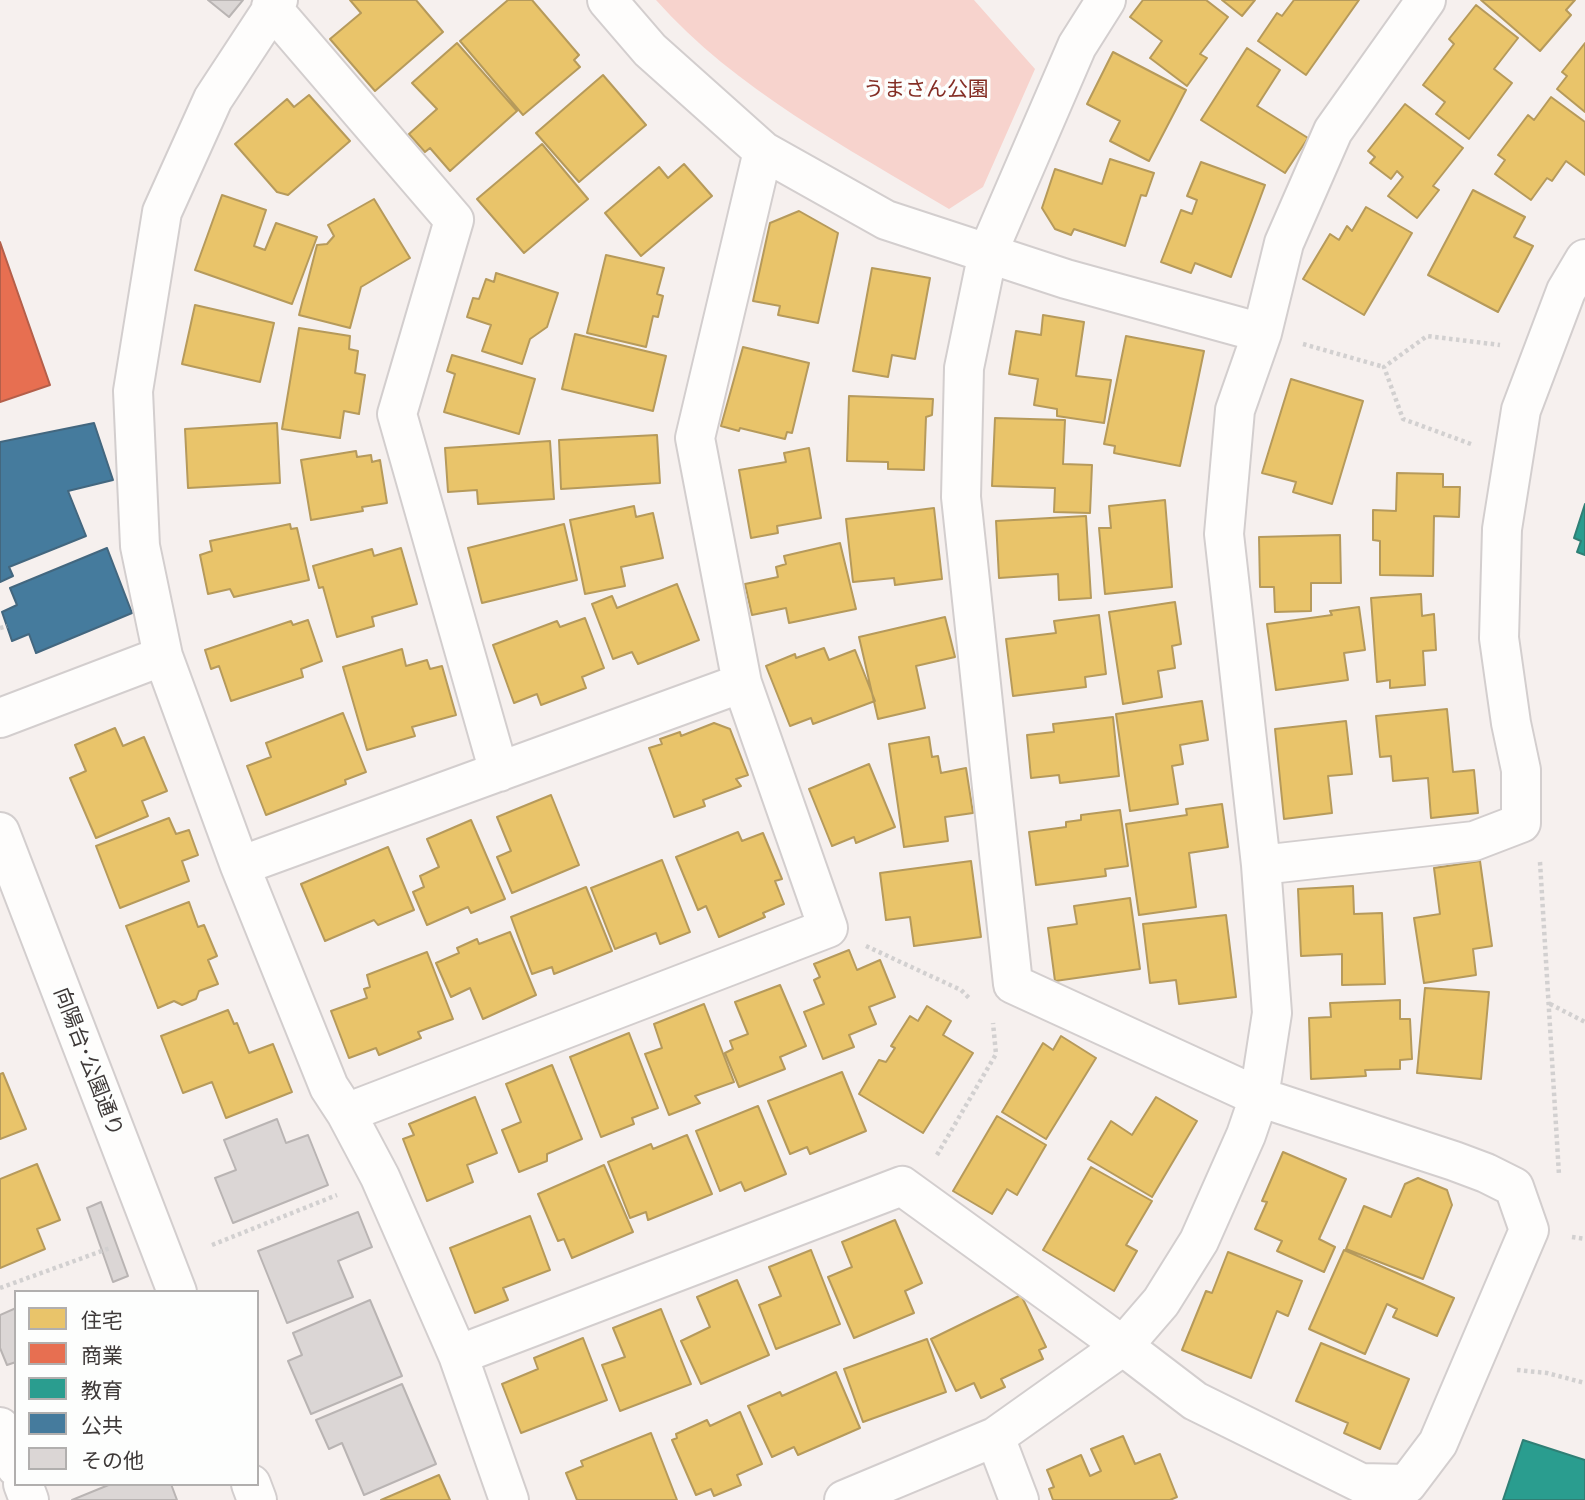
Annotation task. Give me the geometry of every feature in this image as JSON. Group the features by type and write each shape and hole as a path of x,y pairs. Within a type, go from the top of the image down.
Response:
{"street":[{"path":"607,0 650,50 763,151 886,220 1066,279 1262,333"},
{"path":"458,1355 902,1186 1195,1401 1361,1483 1407,1484 1438,1443 1529,1230 1514,1187 1464,1165 1259,1097 1013,984 961,497 964,368 988,252 1077,46 1106,0"},
{"path":"844,1500 995,1437 1123,1346 1161,1302 1199,1241 1246,1135 1259,1097 1272,1013 1261,865 1224,534 1235,410 1262,333 1284,243 1333,131 1426,0"},
{"path":"499,772 397,414 454,220 274,4 212,99 162,212 133,391 140,546 163,656 240,866 329,1087 380,1177 458,1355 509,1500"},
{"path":"346,1113 828,928 742,683 695,438 763,151"},
{"path":"1261,865 1474,841 1521,823 1521,770 1511,723 1499,638 1502,529 1521,410 1566,292 1585,259"},
{"path":"0,718 163,656"},
{"path":"240,866 742,683"},
{"name":"向陽台･公園通り","path":"0,832 176,1290"},
{"path":"0,1427 14,1462"},
{"path":"995,1437 1019,1500"}],"path":[{"path":"1262,333 1384,367"},
{"path":"1384,367 1427,336 1544,350"},
{"path":"1384,367 1404,419 1514,461"},
{"path":"0,628 7,626"},
{"path":"828,928 961,990 977,1006"},
{"path":"1549,1003 1585,1022"},
{"path":"914,1194 996,1054 993,1023 985,1014"},
{"path":"212,1245 380,1177"},
{"path":"0,1288 110,1248"},
{"path":"1510,1369 1547,1373 1585,1383"}],"green space":[{"name":"うまさん公園","path":"656,0 974,0 1035,69 983,187 949,209 832,139 757,89 721,62"}],"building: 住宅":[{"path":"350,0 416,0 443,32 375,91 330,39 361,13"},
{"path":"508,0 532,0 579,55 574,60 580,67 523,115 460,41"},
{"path":"1143,0 1206,0 1228,17 1200,54 1207,58 1187,86 1150,58 1162,41 1130,17"},
{"path":"1222,0 1255,0 1242,16"},
{"path":"1294,0 1359,0 1306,75 1258,41 1277,13 1282,16"},
{"path":"1481,0 1575,0 1566,10 1571,15 1540,51"},
{"path":"1476,5 1518,38 1494,69 1512,83 1469,139 1436,114 1445,102 1423,85 1454,44 1449,39"},
{"path":"457,43 517,111 450,171 430,148 425,152 409,134 437,109 412,83"},
{"path":"1585,43 1585,112 1557,89 1567,76 1562,72"},
{"path":"1247,48 1280,70 1257,106 1308,138 1285,173 1201,120"},
{"path":"1113,52 1186,90 1149,161 1110,141 1120,121 1087,104"},
{"path":"603,75 646,125 579,182 536,133"},
{"path":"309,95 350,141 288,195 277,192 235,144 287,99 294,107"},
{"path":"1551,97 1585,122 1585,175 1566,161 1552,181 1547,178 1531,200 1495,174 1505,160 1498,155 1528,115 1534,120"},
{"path":"1405,104 1463,148 1433,186 1439,190 1417,218 1388,196 1403,177 1397,171 1391,179 1370,163 1375,157 1368,151"},
{"path":"542,144 588,199 524,253 477,199"},
{"path":"1110,159 1154,173 1146,196 1141,195 1125,246 1074,229 1071,235 1055,229 1042,208 1055,169 1102,184"},
{"path":"1201,162 1265,185 1231,277 1195,263 1191,273 1161,262 1181,210 1192,214 1197,200 1187,196"},
{"path":"684,164 712,196 641,256 605,213 659,167 668,178"},
{"path":"1473,190 1525,217 1514,237 1533,246 1498,312 1428,275"},
{"path":"222,195 266,210 254,246 265,250 276,223 317,237 292,304 195,270"},
{"path":"374,199 410,258 361,287 350,328 299,315 317,245 327,244 334,236 328,225"},
{"path":"1366,207 1412,233 1364,315 1303,279 1330,234 1339,240 1347,226 1352,231"},
{"path":"799,211 838,233 818,323 778,315 780,306 753,301 770,223"},
{"path":"606,255 664,268 657,294 663,296 658,317 653,316 646,347 587,333"},
{"path":"872,268 930,278 915,359 892,355 888,377 853,371"},
{"path":"496,273 558,293 547,327 530,339 522,364 482,351 491,325 467,317 473,298 479,299 486,279 494,282"},
{"path":"195,305 274,323 260,382 182,364"},
{"path":"1043,315 1084,322 1076,376 1111,380 1104,423 1057,416 1057,409 1034,405 1038,379 1009,374 1016,331 1041,335"},
{"path":"299,328 350,336 349,349 358,351 355,373 365,375 359,414 344,411 340,438 282,429"},
{"path":"575,334 666,356 653,411 562,389"},
{"path":"1126,336 1204,351 1180,466 1114,453 1115,446 1104,444"},
{"path":"743,347 809,363 792,433 787,432 785,439 721,426"},
{"path":"452,355 535,379 519,434 444,412 455,374 447,371"},
{"path":"1291,379 1363,401 1332,504 1293,492 1296,482 1262,473"},
{"path":"849,396 933,399 932,415 926,417 924,470 888,469 888,462 847,461"},
{"path":"995,418 1065,420 1063,464 1092,465 1090,513 1054,512 1055,488 992,486"},
{"path":"277,423 280,483 188,488 185,429"},
{"path":"657,435 660,483 561,489 559,440"},
{"path":"550,441 554,499 478,504 477,490 448,492 445,448"},
{"path":"809,448 821,518 777,526 778,533 751,538 739,470 786,462 784,453"},
{"path":"356,451 357,457 371,455 372,462 380,460 387,503 362,507 363,511 311,520 301,460"},
{"path":"1397,473 1443,474 1443,487 1460,487 1459,517 1434,516 1433,576 1380,575 1380,541 1373,540 1373,510 1396,511"},
{"path":"1165,500 1172,587 1105,594 1099,528 1111,528 1109,506"},
{"path":"634,506 636,517 653,513 663,558 621,567 625,586 585,594 570,520"},
{"path":"934,508 942,579 895,585 894,578 853,582 846,519"},
{"path":"1086,516 1091,598 1059,600 1058,574 999,578 996,521"},
{"path":"290,524 291,529 297,528 309,580 234,597 230,589 208,594 200,555 212,551 210,541"},
{"path":"564,524 577,580 482,603 468,548"},
{"path":"1340,535 1341,583 1311,583 1311,611 1275,612 1274,587 1260,587 1259,537"},
{"path":"840,543 856,609 789,623 786,608 752,615 745,584 778,577 776,567 786,564 784,556"},
{"path":"401,548 417,604 372,617 374,626 337,637 323,587 319,588 313,566 372,549 374,556"},
{"path":"677,584 699,640 638,664 632,652 613,659 592,604 612,596 617,608"},
{"path":"1421,594 1422,616 1434,614 1436,650 1423,651 1425,685 1390,688 1390,680 1377,682 1371,598"},
{"path":"1175,602 1181,644 1172,646 1175,668 1158,671 1162,697 1123,704 1109,612"},
{"path":"1359,607 1365,650 1344,653 1348,680 1276,690 1267,624 1332,615 1330,611"},
{"path":"1099,615 1106,674 1085,677 1086,687 1013,696 1006,639 1056,633 1054,621"},
{"path":"945,617 955,657 916,666 925,708 878,719 859,637"},
{"path":"585,618 604,668 582,677 586,688 541,705 537,694 514,703 493,645 557,621 560,627"},
{"path":"308,620 322,661 301,669 303,677 231,701 219,666 211,669 205,650 291,621 293,625"},
{"path":"824,648 829,660 855,650 875,701 813,724 811,718 790,726 766,666 795,654 796,658"},
{"path":"402,649 406,666 427,660 430,669 442,666 456,715 412,727 415,736 367,750 343,667"},
{"path":"1202,701 1208,740 1180,745 1183,764 1172,766 1178,804 1130,811 1116,714"},
{"path":"1447,709 1453,772 1474,770 1478,813 1431,818 1428,778 1393,781 1391,756 1380,757 1376,716"},
{"path":"343,713 366,772 345,780 346,784 266,815 247,766 271,757 266,743"},
{"path":"1113,717 1119,776 1060,783 1059,775 1031,778 1027,735 1054,732 1053,724"},
{"path":"1346,721 1352,774 1328,776 1332,813 1284,819 1275,729"},
{"path":"714,723 730,729 748,775 736,779 741,786 703,800 705,806 674,817 649,748 662,744 660,739 680,732 681,736"},
{"path":"115,728 123,746 144,737 167,791 142,801 148,816 96,838 70,778 86,771 75,745"},
{"path":"929,737 932,757 938,756 941,773 966,768 973,813 945,817 948,841 904,847 889,744"},
{"path":"869,764 895,827 856,843 854,837 832,846 809,789"},
{"path":"551,795 579,865 512,893 497,857 511,851 497,817"},
{"path":"1222,804 1228,847 1189,853 1196,907 1139,915 1126,824 1187,815 1186,809"},
{"path":"1120,810 1128,866 1105,869 1106,876 1036,885 1029,832 1066,827 1066,822 1081,820 1081,815"},
{"path":"169,818 176,834 189,830 198,855 182,861 189,881 120,908 96,846"},
{"path":"471,820 505,899 471,913 468,907 427,925 413,892 424,887 420,876 439,867 427,839"},
{"path":"738,832 742,841 763,833 782,879 775,881 784,904 763,913 765,917 719,937 706,906 698,910 676,857"},
{"path":"388,847 414,910 378,925 374,920 325,941 301,884"},
{"path":"662,860 690,932 660,944 656,933 615,949 591,888"},
{"path":"971,861 981,937 914,946 910,917 886,920 880,873"},
{"path":"1480,861 1492,946 1473,949 1476,975 1424,983 1414,918 1440,914 1434,868"},
{"path":"1353,886 1354,914 1382,913 1385,984 1342,985 1342,954 1301,956 1298,889"},
{"path":"586,887 612,951 554,974 552,967 532,974 511,917"},
{"path":"1130,898 1140,969 1055,981 1048,928 1077,924 1074,906"},
{"path":"189,902 198,927 204,925 217,956 208,960 218,984 199,991 196,999 182,1005 174,1001 158,1008 126,926"},
{"path":"1226,915 1236,997 1179,1004 1176,980 1150,983 1143,924"},
{"path":"510,932 536,995 483,1019 470,988 451,997 436,963 459,953 457,948 477,939 479,944"},
{"path":"849,950 857,970 880,960 895,997 869,1007 876,1024 849,1035 854,1047 823,1059 804,1012 824,1004 814,980 820,977 814,964"},
{"path":"427,952 453,1019 418,1032 421,1038 379,1055 376,1048 349,1058 331,1011 367,998 364,989 370,987 367,975"},
{"path":"780,985 806,1046 780,1057 785,1069 739,1087 725,1053 733,1049 730,1041 748,1034 735,1002"},
{"path":"1425,988 1489,992 1481,1079 1417,1073"},
{"path":"1400,1000 1400,1019 1410,1019 1412,1059 1400,1060 1400,1069 1365,1070 1366,1076 1311,1079 1309,1018 1331,1017 1330,1003"},
{"path":"704,1004 734,1082 695,1096 700,1103 669,1115 645,1054 662,1048 654,1024"},
{"path":"927,1006 951,1021 943,1035 973,1053 923,1133 859,1094 879,1060 886,1062 895,1048 891,1046 910,1016 918,1021"},
{"path":"228,1010 234,1024 237,1023 249,1053 273,1044 292,1092 226,1118 212,1082 183,1093 161,1036"},
{"path":"629,1033 658,1108 632,1118 634,1124 601,1137 570,1057"},
{"path":"1061,1036 1096,1058 1046,1139 1002,1112 1043,1043 1053,1050"},
{"path":"552,1065 582,1139 547,1154 547,1161 519,1172 502,1130 521,1122 506,1084"},
{"path":"842,1072 866,1131 810,1154 807,1147 790,1154 768,1101"},
{"path":"3,1073 26,1129 0,1139 0,1074"},
{"path":"475,1097 497,1153 467,1165 473,1182 427,1201 403,1139 414,1135 409,1124"},
{"path":"1156,1097 1197,1121 1152,1197 1088,1159 1111,1121 1132,1135"},
{"path":"758,1106 786,1174 745,1191 741,1182 720,1191 696,1131"},
{"path":"997,1116 1046,1145 1017,1195 1007,1189 992,1214 953,1191"},
{"path":"687,1135 712,1194 648,1220 646,1212 630,1218 608,1162 651,1144 653,1149"},
{"path":"1283,1152 1346,1179 1319,1239 1335,1247 1324,1272 1277,1251 1282,1241 1255,1229 1267,1202 1262,1201"},
{"path":"37,1164 60,1220 37,1229 45,1249 0,1268 0,1179"},
{"path":"604,1165 633,1232 572,1258 564,1239 558,1241 538,1194"},
{"path":"1091,1167 1152,1201 1126,1245 1137,1251 1114,1291 1043,1250"},
{"path":"1418,1178 1447,1190 1452,1205 1423,1279 1346,1249 1364,1206 1391,1217 1405,1184"},
{"path":"530,1216 550,1270 503,1288 508,1300 475,1313 450,1248"},
{"path":"895,1220 922,1283 905,1291 914,1313 854,1338 828,1277 852,1267 842,1242"},
{"path":"811,1250 840,1324 776,1349 759,1305 781,1296 769,1267"},
{"path":"1344,1250 1454,1298 1437,1336 1393,1317 1397,1309 1387,1304 1365,1354 1309,1329"},
{"path":"1228,1252 1302,1281 1288,1316 1277,1311 1251,1378 1182,1350 1206,1291 1212,1293"},
{"path":"737,1280 769,1355 701,1384 681,1341 710,1327 697,1297"},
{"path":"1021,1295 1046,1347 1039,1350 1043,1359 1001,1379 1005,1387 981,1398 974,1383 956,1391 931,1339"},
{"path":"661,1309 691,1384 620,1411 602,1365 625,1357 613,1328"},
{"path":"583,1338 607,1400 521,1433 502,1384 538,1369 534,1358"},
{"path":"927,1339 946,1392 863,1422 844,1369"},
{"path":"1321,1343 1409,1379 1380,1449 1344,1433 1348,1423 1296,1401"},
{"path":"836,1372 860,1428 798,1455 794,1447 772,1457 748,1406 780,1392 782,1396"},
{"path":"740,1412 762,1464 737,1475 741,1485 714,1496 711,1489 696,1495 672,1440 677,1438 676,1434 707,1420 710,1426"},
{"path":"651,1433 677,1500 577,1500 566,1473 583,1466 581,1461"},
{"path":"1123,1436 1135,1464 1160,1454 1177,1497 1170,1500 1053,1500 1049,1489 1054,1487 1047,1470 1081,1455 1090,1476 1101,1471 1091,1449"},
{"path":"439,1475 450,1500 381,1500"}],"building: 商業":[{"path":"0,242 50,385 0,402"}],"building: 教育":[{"path":"1585,504 1585,555 1577,552 1581,541 1574,538"},
{"path":"1523,1440 1585,1460 1585,1500 1503,1500"}],"building: 公共":[{"path":"94,423 113,480 68,491 86,536 9,567 13,576 0,582 0,442"},
{"path":"107,548 132,613 36,653 29,634 12,641 2,612 17,605 10,588"}],"building: その他":[{"path":"208,0 243,0 229,17"},
{"path":"277,1119 286,1143 308,1135 328,1185 233,1223 215,1178 236,1170 224,1140"},
{"path":"101,1202 128,1276 113,1282 87,1208"},
{"path":"358,1212 372,1247 338,1261 353,1297 287,1323 258,1251"},
{"path":"370,1300 402,1376 311,1414 288,1361 302,1355 293,1333"},
{"path":"14,1309 14,1363 7,1365 0,1348 0,1315"},
{"path":"402,1384 436,1464 364,1495 342,1443 329,1449 316,1420"},
{"path":"106,1486 172,1486 177,1500 72,1500"}]}
